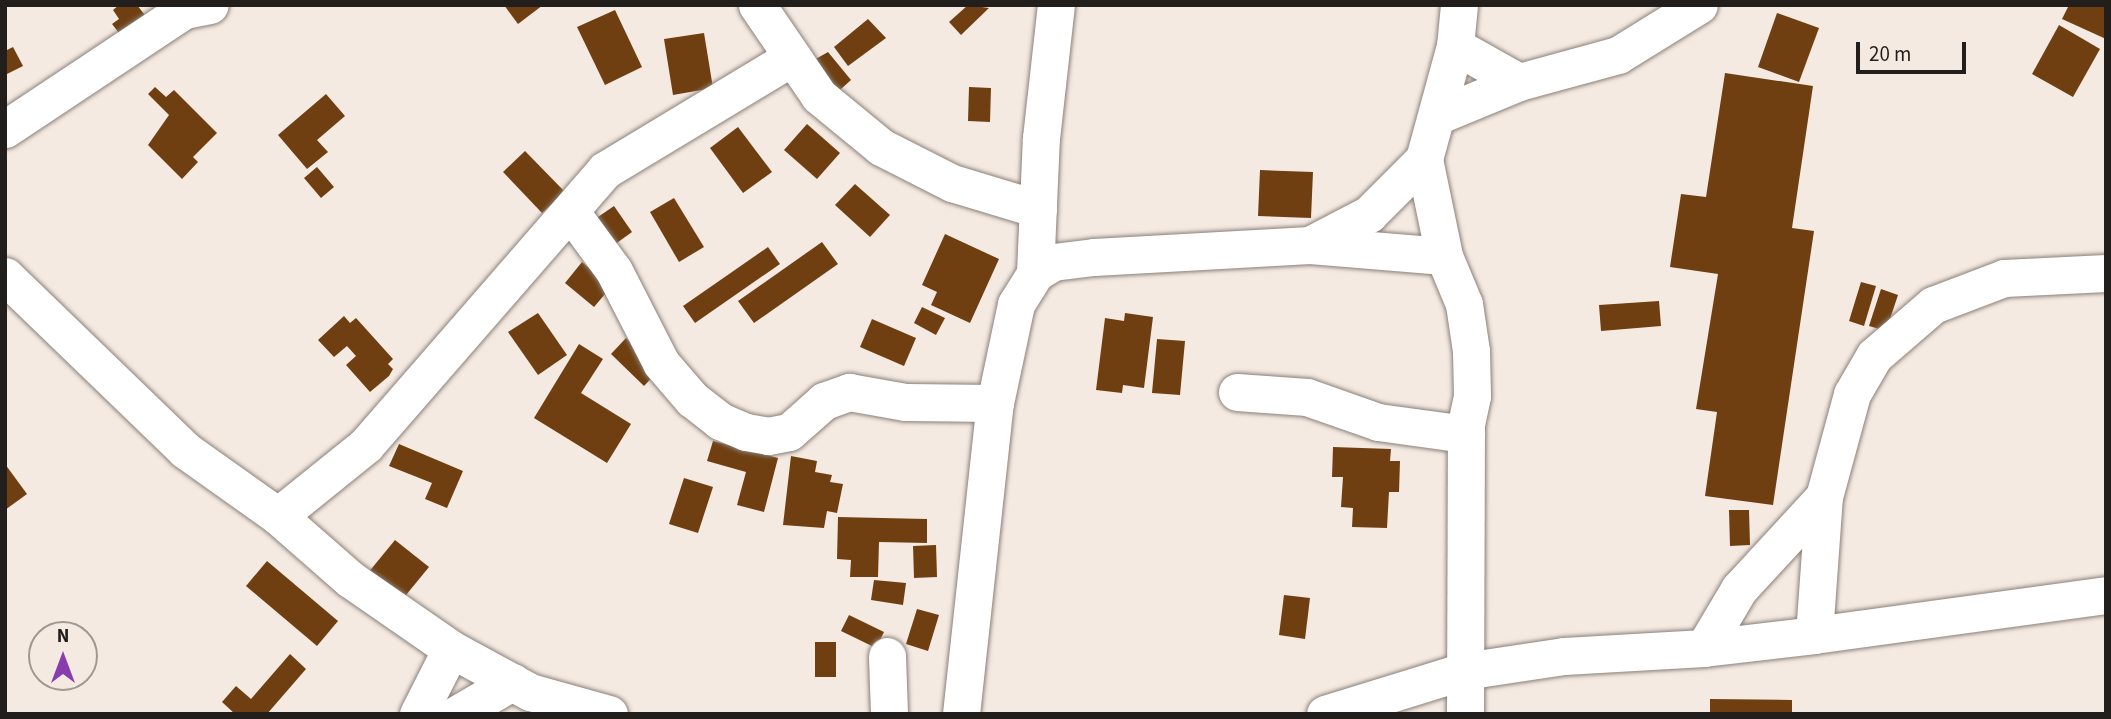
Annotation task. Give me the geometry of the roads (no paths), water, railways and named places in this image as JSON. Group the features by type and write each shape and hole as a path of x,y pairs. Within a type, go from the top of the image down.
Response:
{"street":[{"path":"5,129 184,10 210,5"},
{"path":"757,5 819,96 881,147 952,183 1038,209"},
{"path":"961,714 995,403 1017,304 1035,273 1056,5"},
{"path":"1310,245 1369,214 1424,159 1455,46 1458,5"},
{"path":"1437,116 1519,82 1618,55 1699,5"},
{"path":"1455,46 1519,82"},
{"path":"278,516 366,445 605,170 791,58"},
{"path":"1424,159 1444,256 1464,304 1471,351 1472,396 1466,434 1465,714"},
{"path":"570,211 614,271 661,363 692,399 720,421 746,432 768,436 789,432 824,401 849,392 905,402 995,403"},
{"path":"1035,273 1053,262 1094,257 1310,245 1444,256"},
{"path":"1814,635 1824,497 1852,394 1874,356 1933,305 2004,278 2106,273"},
{"path":"5,276 185,450 278,516 350,579 451,649 530,692 609,714"},
{"path":"1237,392 1307,397 1378,422 1466,434"},
{"path":"1704,648 1739,589 1824,497"},
{"path":"1325,714 1464,671 1564,656 1704,648 1814,635 2106,595"},
{"path":"418,714 451,649"},
{"path":"887,656 889,714"},
{"path":"457,714 512,682"}]}
